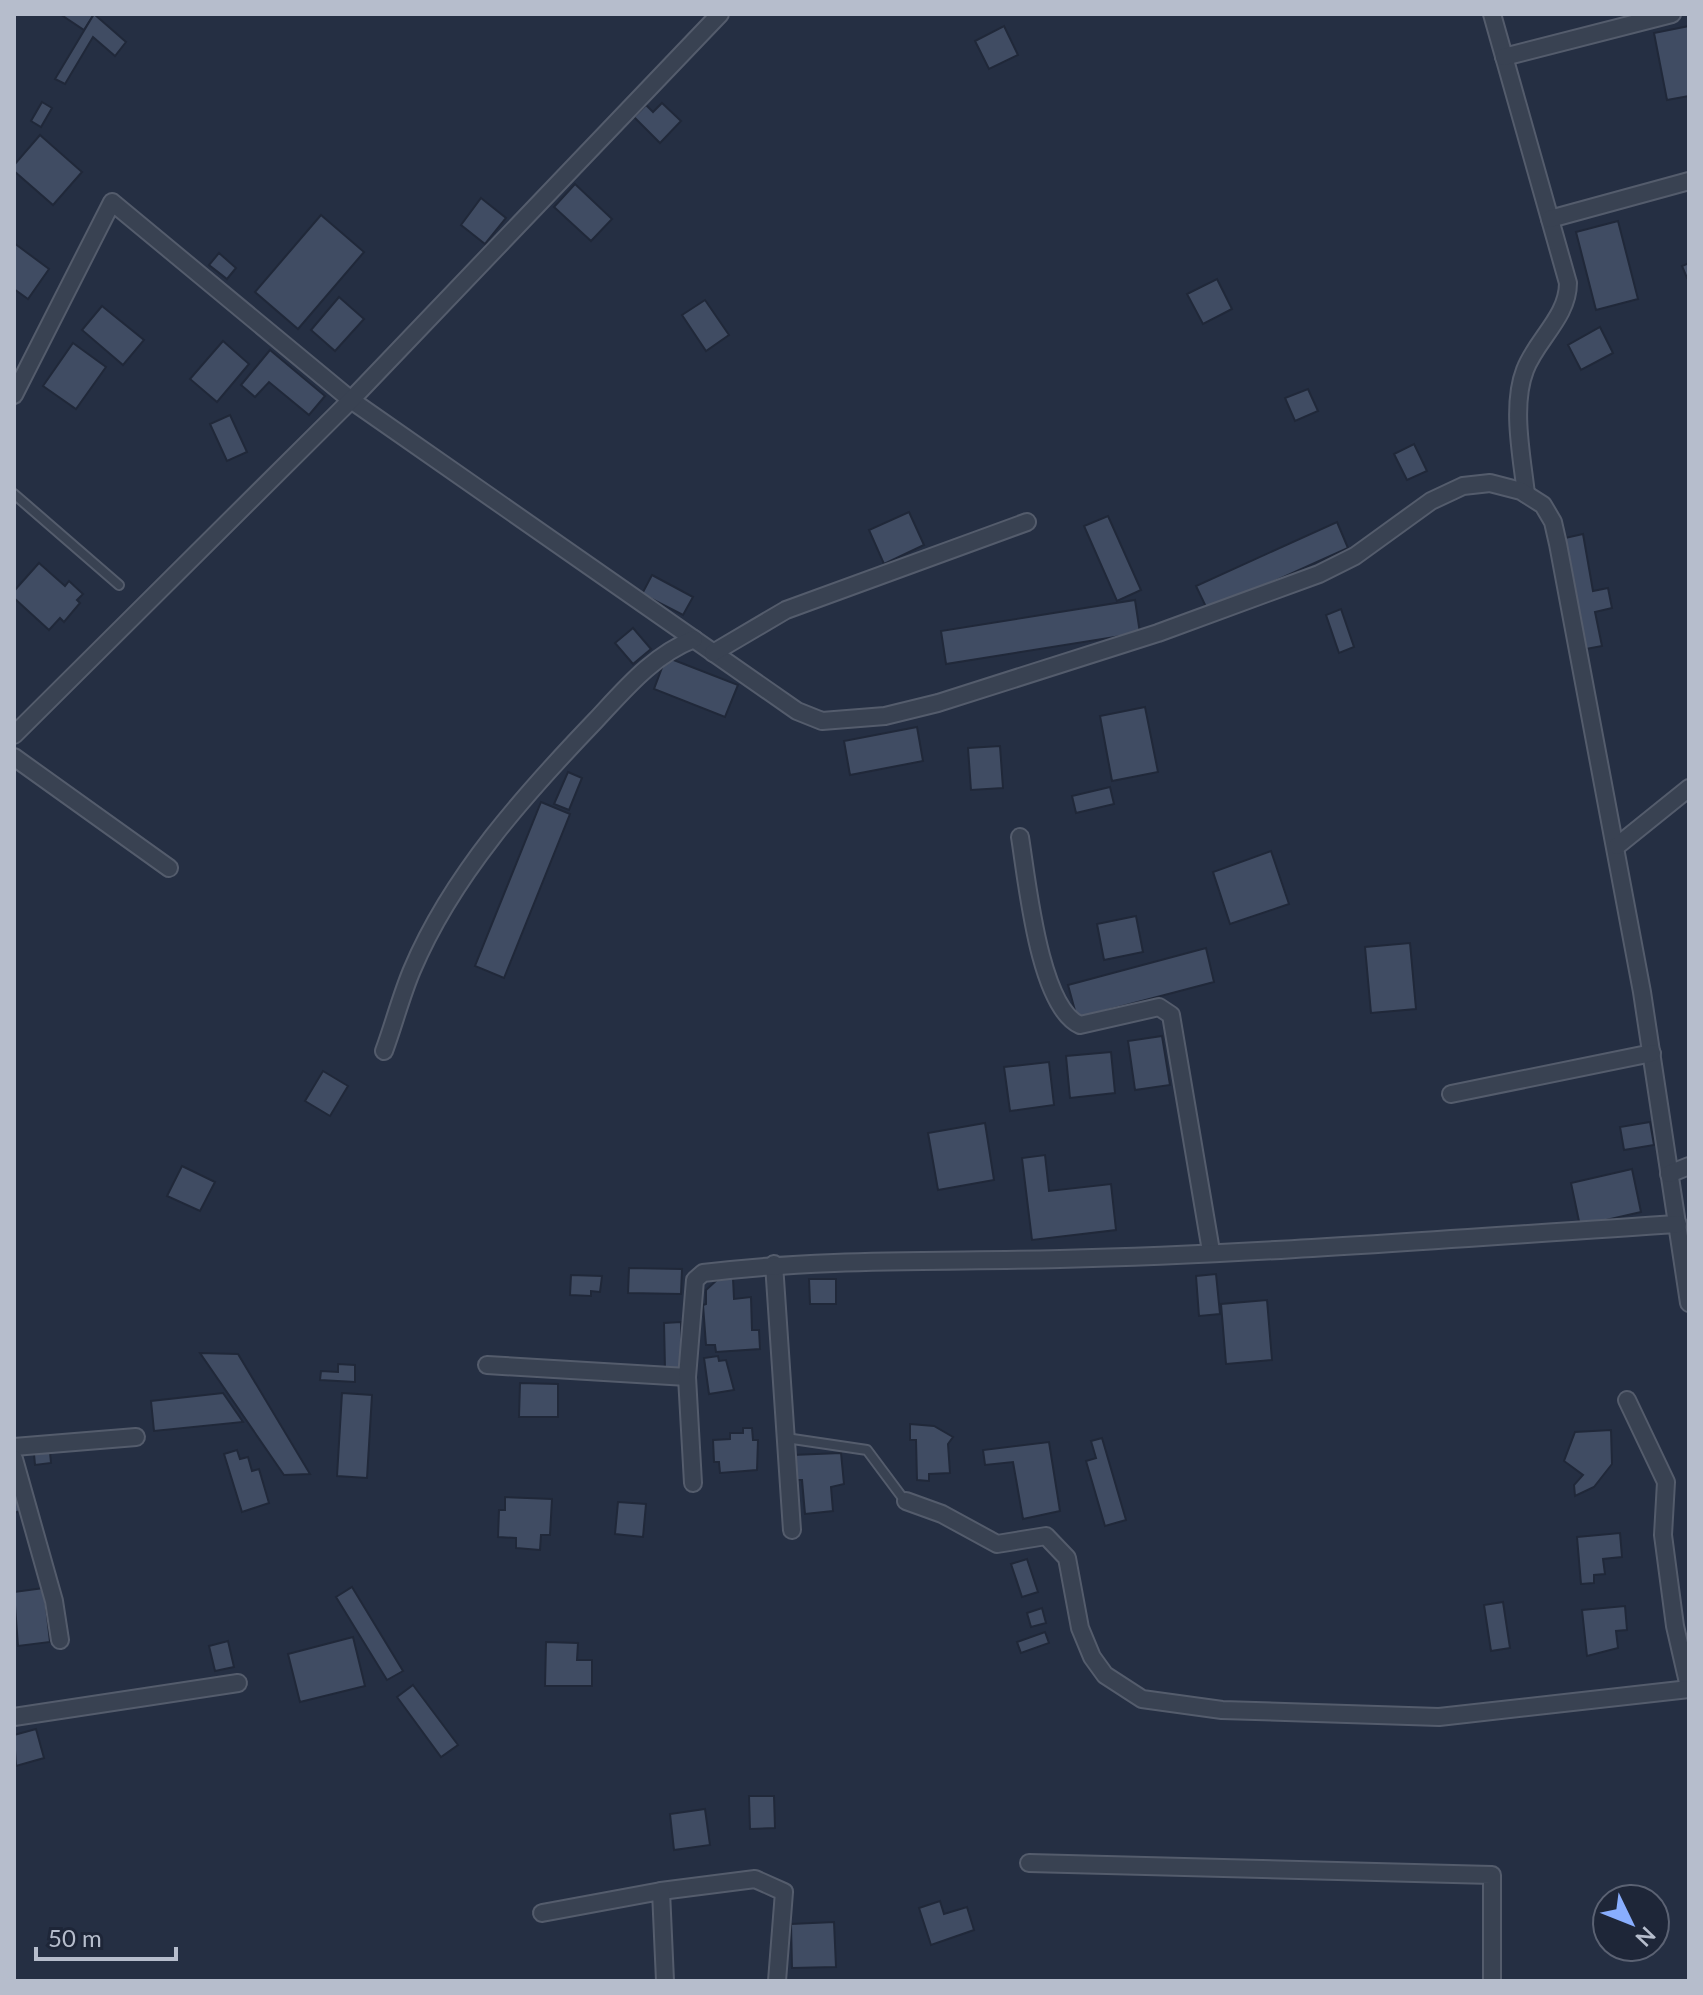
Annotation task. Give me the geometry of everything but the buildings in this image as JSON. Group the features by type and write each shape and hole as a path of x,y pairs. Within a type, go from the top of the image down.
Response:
{"street":[{"path":"14,735 351,400 720,14"},
{"path":"1492,14 1568,291 1567,301 1528,363 1521,383 1526,494"},
{"path":"1504,57 1672,14"},
{"path":"1550,219 1689,181"},
{"path":"14,395 112,202 351,400 713,653 808,717 822,721 864,721 938,703 1275,592 1355,556 1431,501 1463,486 1490,483 1526,494 1543,505 1553,522 1617,846 1689,1303"},
{"path":"713,653 786,610 1027,522"},
{"path":"384,1051 412,970 466,876 501,828 541,778 642,672 665,653 694,639"},
{"path":"14,757 169,868"},
{"path":"1617,846 1689,788"},
{"path":"1020,837 1033,920 1052,992 1064,1015 1080,1025 1159,1007 1171,1015 1211,1251"},
{"path":"1451,1094 1652,1053"},
{"path":"1669,1174 1689,1166"},
{"path":"693,1483 687,1377 696,1275 774,1264 893,1258 1060,1259 1678,1224"},
{"path":"774,1264 792,1530"},
{"path":"487,1365 687,1377"},
{"path":"906,1501 942,1514 997,1544 1046,1536 1067,1558 1080,1628 1092,1657 1105,1675 1142,1699 1222,1710 1439,1717 1689,1688 1675,1626 1663,1535 1666,1482 1627,1400"},
{"path":"14,1447 136,1437"},
{"path":"14,1459 54,1601 60,1640"},
{"path":"14,1717 238,1683"},
{"path":"1029,1863 1492,1875 1492,1981"},
{"path":"542,1913 661,1891 755,1879 784,1892 777,1981"},
{"path":"661,1891 665,1981"}],"lane":[{"path":"14,494 119,585"},
{"path":"786,1438 867,1450 906,1501"}]}
